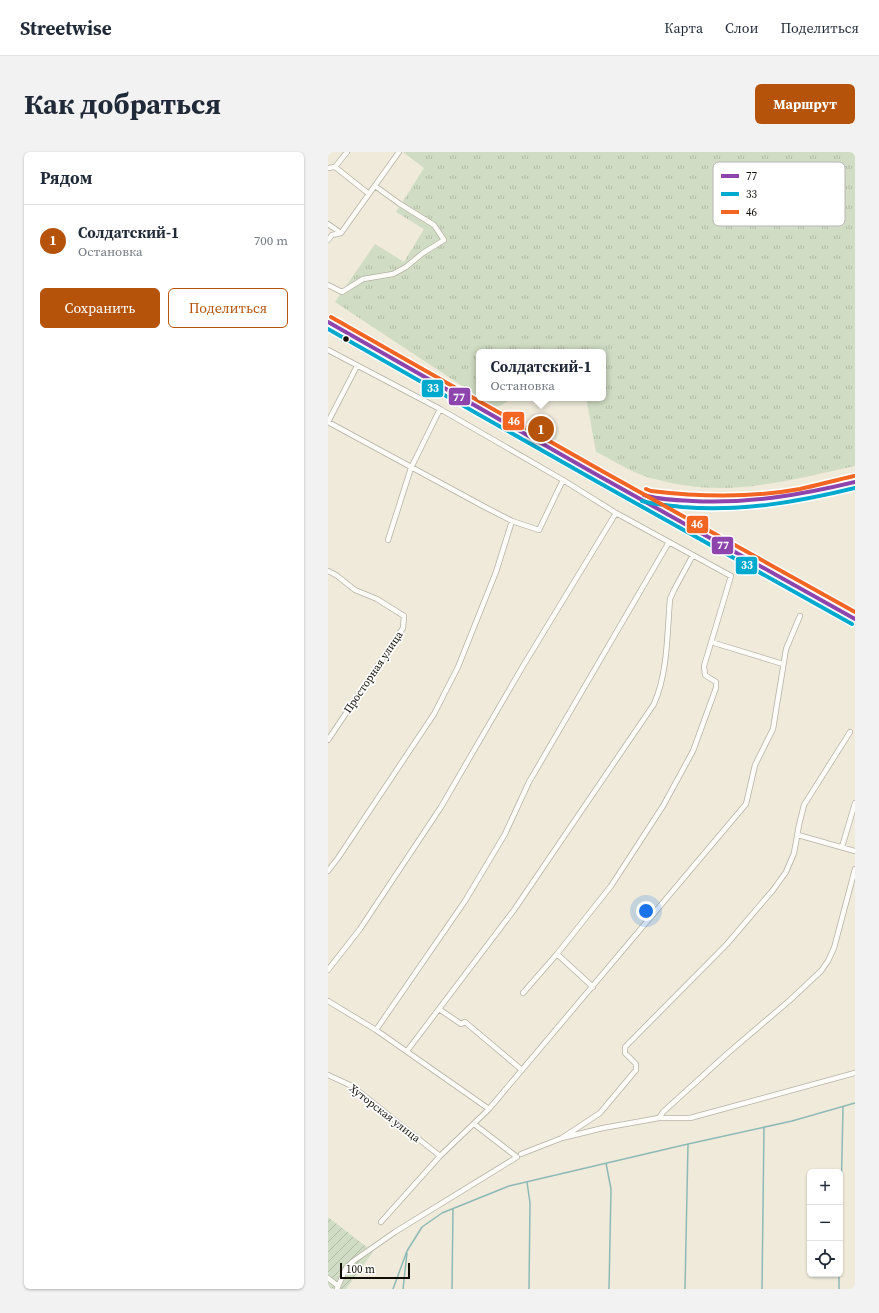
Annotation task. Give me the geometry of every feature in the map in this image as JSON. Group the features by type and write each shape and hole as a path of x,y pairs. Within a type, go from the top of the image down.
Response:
{"highway":[{"path":"328,322 855,619"}],"main road":[{"path":"599,476 650,497 696,502 737,502 792,496 855,482"}],"street":[{"path":"328,168 335,167 347,152"},
{"path":"328,240 332,235 341,233 399,152"},
{"path":"335,167 369,194"},
{"path":"328,284 342,292 363,279 393,274 406,267 423,253 444,240 434,225 374,186"},
{"path":"328,224 341,233"},
{"path":"328,350 440,409 563,480 616,513 732,576 711,642 704,671 705,675 716,682 716,688 693,751 663,806 611,886 557,954 523,993"},
{"path":"357,366 328,422 512,521 539,530 563,480"},
{"path":"388,540 412,468 440,409"},
{"path":"328,970 360,929 442,807 523,666 616,513"},
{"path":"328,871 434,714 458,667 496,572 512,521"},
{"path":"376,1030 465,901 505,834 529,782 669,542"},
{"path":"407,1051 514,910 654,704 660,691 663,674 670,599 693,555"},
{"name":"Просторная улица","path":"328,571 336,575 355,590 377,599 404,616 403,628 328,740"},
{"path":"382,1222 440,1156 489,1109 593,988 746,804 754,765 773,729 786,650 800,616"},
{"path":"711,642 783,664"},
{"path":"562,1138 600,1113 636,1070 636,1064 625,1053 625,1048 727,944 774,890 786,872 794,853 804,805 850,732"},
{"path":"842,847 855,803"},
{"path":"798,835 855,851"},
{"path":"659,1118 663,1112 728,1053 789,1001 821,971 834,948 855,869"},
{"path":"557,954 593,988"},
{"path":"328,1001 376,1030 489,1109"},
{"path":"438,1009 460,1024 465,1022 522,1070"},
{"path":"521,1154 562,1138 603,1128 659,1118 690,1118 855,1073"},
{"name":"Хуторская улица","path":"328,1075 352,1086 440,1156"},
{"path":"328,1278 338,1288 346,1268 352,1262 395,1232 517,1157 474,1124"}],"green space":[{"path":"403,152 855,152 855,466 783,481 736,487 712,488 688,486 647,477 596,452 587,402 585,401 606,401 606,349 476,349 476,395 335,302 375,244 404,262 424,229 396,212 424,168"},
{"path":"486,401 508,401 499,406 490,404"},
{"path":"328,1217 373,1252 346,1289 328,1289"}],"waterway":[{"path":"393,1289 407,1251 422,1227 442,1213 509,1186 792,1121 855,1103"},
{"path":"840,1241 843,1107"},
{"path":"762,1289 764,1127"},
{"path":"685,1289 688,1144"},
{"path":"606,1163 611,1189 609,1289"},
{"path":"527,1182 530,1203 529,1289"},
{"path":"452,1289 453,1209"},
{"path":"403,1289 407,1253"},
{"path":"839,1277 839,1289"}],"transit line":[{"name":"46","path":"331,317 476,399"},
{"name":"77","path":"328,322 855,619"},
{"name":"33","path":"328,329 852,624"},
{"name":"46","path":"479,401 855,612"},
{"name":"46","path":"646,489 651,491 726,496 763,494 800,489 854,476"},
{"name":"77","path":"644,495 674,500 713,502 754,500 794,495 855,482"},
{"name":"33","path":"642,501 682,507 748,507 812,498 855,488"}],"place":[{"name":"Солдатский-1","path":"541,429"}]}
